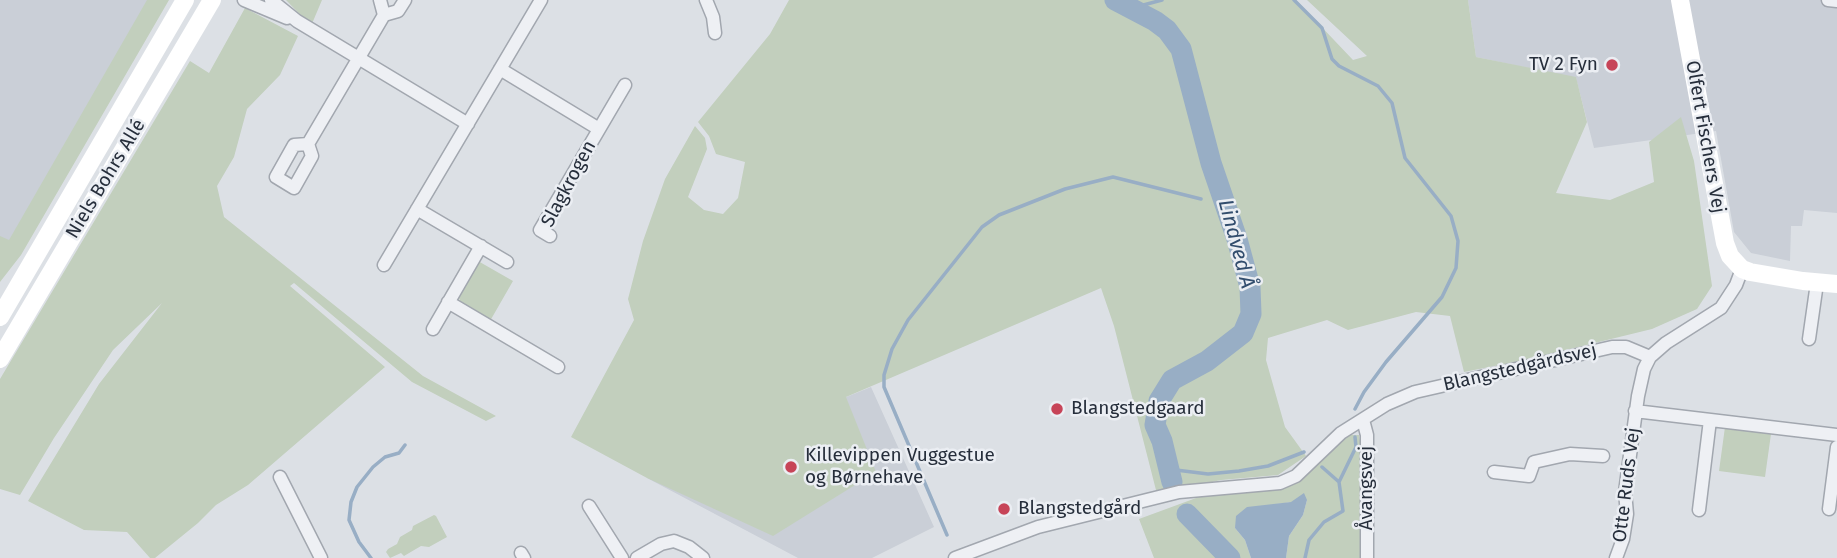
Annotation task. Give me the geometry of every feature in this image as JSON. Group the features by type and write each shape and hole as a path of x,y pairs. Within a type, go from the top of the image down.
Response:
{"street":[{"name":"Niels Bohrs Allé","path":"0,317 185,0"},
{"path":"150,105 174,47 200,0"},
{"name":"Niels Bohrs Allé","path":"0,359 212,0"},
{"path":"244,0 297,22 468,124"},
{"path":"271,0 297,22"},
{"path":"380,0 384,15"},
{"path":"308,144 384,15 398,11 405,0"},
{"path":"384,265 541,0"},
{"path":"706,0 713,17 715,33"},
{"name":"Olfert Fischers Vej","path":"1680,0 1725,243 1730,256 1742,269"},
{"path":"1828,0 1837,1"},
{"name":"Slagkrogen","path":"500,69 599,129"},
{"name":"Slagkrogen","path":"550,236 540,230 625,85"},
{"path":"418,209 507,261"},
{"path":"433,329 481,246"},
{"path":"1650,357 1676,335 1721,308 1736,285 1742,269 1775,277 1837,284"},
{"path":"1809,339 1817,283"},
{"path":"448,302 558,367"},
{"name":"Blangstedgårdsvej","path":"955,558 1038,527 1180,492 1280,483 1302,470 1341,433 1396,399 1415,392 1612,346 1626,346 1650,357"},
{"name":"Otte Ruds Vej","path":"1616,558 1623,539 1627,514 1625,492 1635,411 1640,382 1650,357"},
{"name":"Otte Ruds Vej","path":"1635,411 1837,435"},
{"name":"Åvangsvej","path":"1363,420 1367,435 1367,558"},
{"path":"1699,510 1710,420"},
{"path":"1829,509 1837,447"},
{"name":"Otte Ruds Vej","path":"1494,472 1529,476 1534,462 1570,454 1603,456"},
{"path":"279,477 321,558"},
{"path":"589,506 622,558"},
{"path":"637,558 661,544 674,541 689,547 703,558"}],"shaded area":[{"path":"0,0 167,0 0,281"},
{"path":"1468,0 1837,0 1837,213 1804,210 1802,226 1791,226 1790,261 1751,253 1734,232 1716,131 1594,148 1576,78 1476,57"},
{"name":"Killevippen Vuggestue og Børnehave","path":"871,387 934,527 872,558 798,558 647,478"}],"green space":[{"path":"147,0 169,0 21,255 0,282 0,236 9,240"},
{"path":"286,0 322,0 311,26"},
{"path":"789,0 1296,0 1353,60 1367,56 1307,0 1468,0 1476,57 1576,77 1587,122 1556,193 1610,200 1654,182 1649,142 1681,117 1694,161 1712,286 1697,309 1652,329 1464,372 1450,316 1416,312 1348,330 1327,320 1268,338 1266,360 1285,427 1306,456 1278,475 1221,480 1157,494 1114,326 1101,288 846,397 876,472 773,536 647,478 571,437 634,320 628,299 643,241 665,179 695,126 705,138 707,149 688,197 704,210 723,214 738,198 745,162 716,154 709,136 698,122 770,34"},
{"path":"245,8 298,36 280,75 247,109 234,157 217,186 224,217 423,376 496,416 486,421 412,382 294,283 290,286 385,367 248,485 216,505 155,558 150,558 127,532 84,530 28,501 99,384 162,303 113,350 54,438 20,495 0,489 0,379 190,61 209,73"},
{"path":"478,261 513,281 490,321 461,303 459,298 459,293"},
{"path":"1725,427 1771,434 1765,477 1719,471"},
{"path":"1349,435 1359,435 1360,441 1362,558 1286,558 1289,536 1303,515 1307,500 1277,504 1235,528 1245,540 1251,558 1154,558 1139,519 1207,494 1280,490 1305,474"},
{"path":"434,515 447,537 429,547 421,546 404,556 401,553 390,558 386,552 397,544 400,537 412,530 413,526"}],"water":[{"path":"1304,493 1307,500 1303,515 1289,536 1286,558 1251,558 1245,540 1235,528 1236,516 1247,507 1291,502"}],"waterway":[{"name":"Lindved Å","path":"1115,0 1155,21 1167,30 1181,49 1211,163 1250,287 1251,314 1243,333 1207,361 1172,380 1159,401 1155,425 1162,441 1172,482"},
{"path":"1132,8 1162,0"},
{"path":"1294,0 1322,28 1332,59 1339,66 1378,86 1392,103 1405,158 1451,216 1458,241 1456,268 1442,297 1386,362 1355,409"},
{"path":"947,535 884,387 884,375 892,349 908,320 982,227 999,215 1065,189 1113,177 1201,199"},
{"path":"1339,482 1356,447 1355,437"},
{"path":"371,558 359,542 349,520 351,502 357,487 373,467 385,457 399,453 405,445"},
{"name":"Lindved Å","path":"1168,469 1208,474 1239,471 1268,466 1304,452"},
{"name":"Lindved Å","path":"1305,558 1309,540 1324,522 1343,511 1339,482 1322,467"},
{"path":"1187,514 1230,558"}],"place":[{"name":"TV 2 Fyn","path":"1612,65"},
{"name":"Blangstedgaard","path":"1057,409"},
{"name":"Killevippen Vuggestue og Børnehave","path":"791,467"},
{"name":"Blangstedgård","path":"1004,509"}]}
